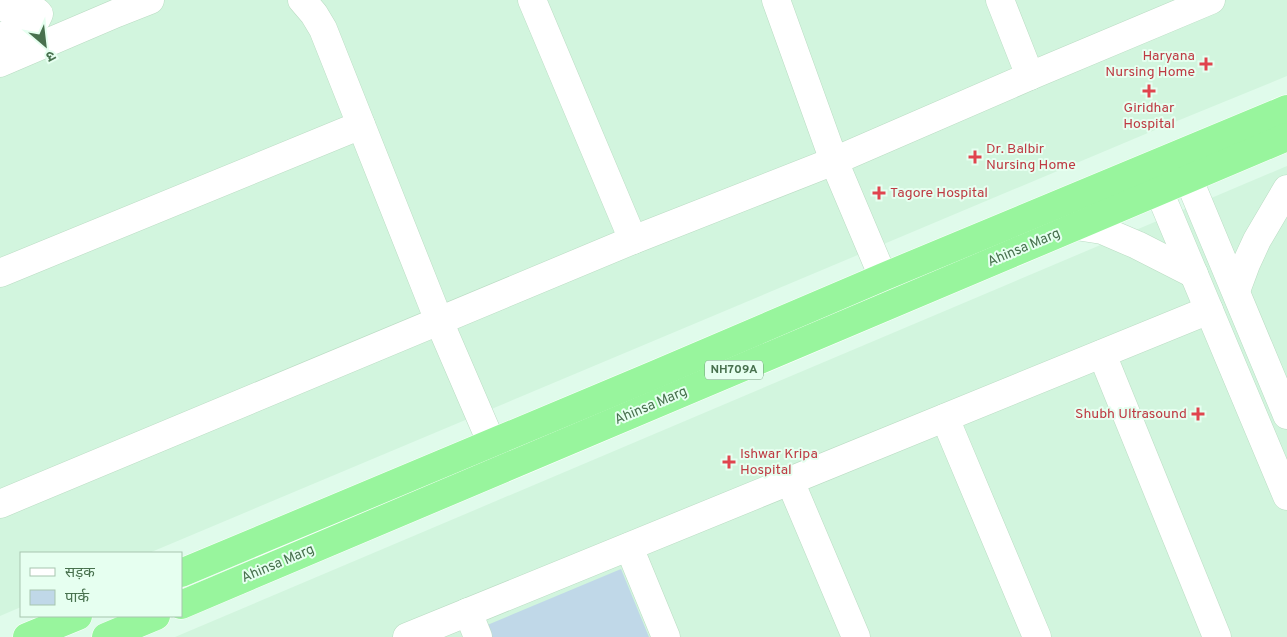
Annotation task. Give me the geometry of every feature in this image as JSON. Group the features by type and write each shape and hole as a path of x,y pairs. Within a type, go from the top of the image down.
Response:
{"highway":[{"name":"Ahinsa Marg","path":"182,605 1159,191 1184,166 1287,109"},
{"name":"Ahinsa Marg","path":"182,573 1145,168 1184,166 1287,137"},
{"path":"27,637 76,617"},
{"path":"106,637 154,617"}],"street":[{"path":"0,63 117,12 150,0"},
{"path":"302,0 314,14 323,30 439,320 502,469"},
{"path":"532,0 634,240"},
{"path":"776,0 834,161 883,277"},
{"path":"1000,0 1030,76"},
{"path":"0,504 439,320 834,161 1211,0"},
{"path":"0,7 37,12 39,14 36,20 0,38"},
{"path":"0,273 361,125"},
{"path":"1184,166 1287,415"},
{"path":"1145,168 1159,191 1287,496"},
{"path":"1236,291 1246,264 1287,189"},
{"path":"1076,226 1102,230 1137,245 1194,274"},
{"path":"407,637 1209,310"},
{"path":"1102,354 1217,637"},
{"path":"945,418 1037,637"},
{"path":"790,481 856,637"},
{"path":"629,547 666,637"},
{"path":"468,612 478,637"}],"shaded area":[{"path":"0,0 1287,0 1287,76 151,552 20,552 20,607 0,616"},
{"path":"1287,166 1287,637 175,637"}],"green space":[{"path":"621,569 649,637 490,637 485,626"}],"place":[{"name":"Haryana Nursing Home","path":"1206,64"},
{"name":"Giridhar Hospital","path":"1149,91"},
{"name":"Dr. Balbir Nursing Home","path":"975,157"},
{"name":"Tagore Hospital","path":"879,193"},
{"name":"Shubh Ultrasound","path":"1198,414"},
{"name":"Ishwar Kripa Hospital","path":"729,462"}]}
